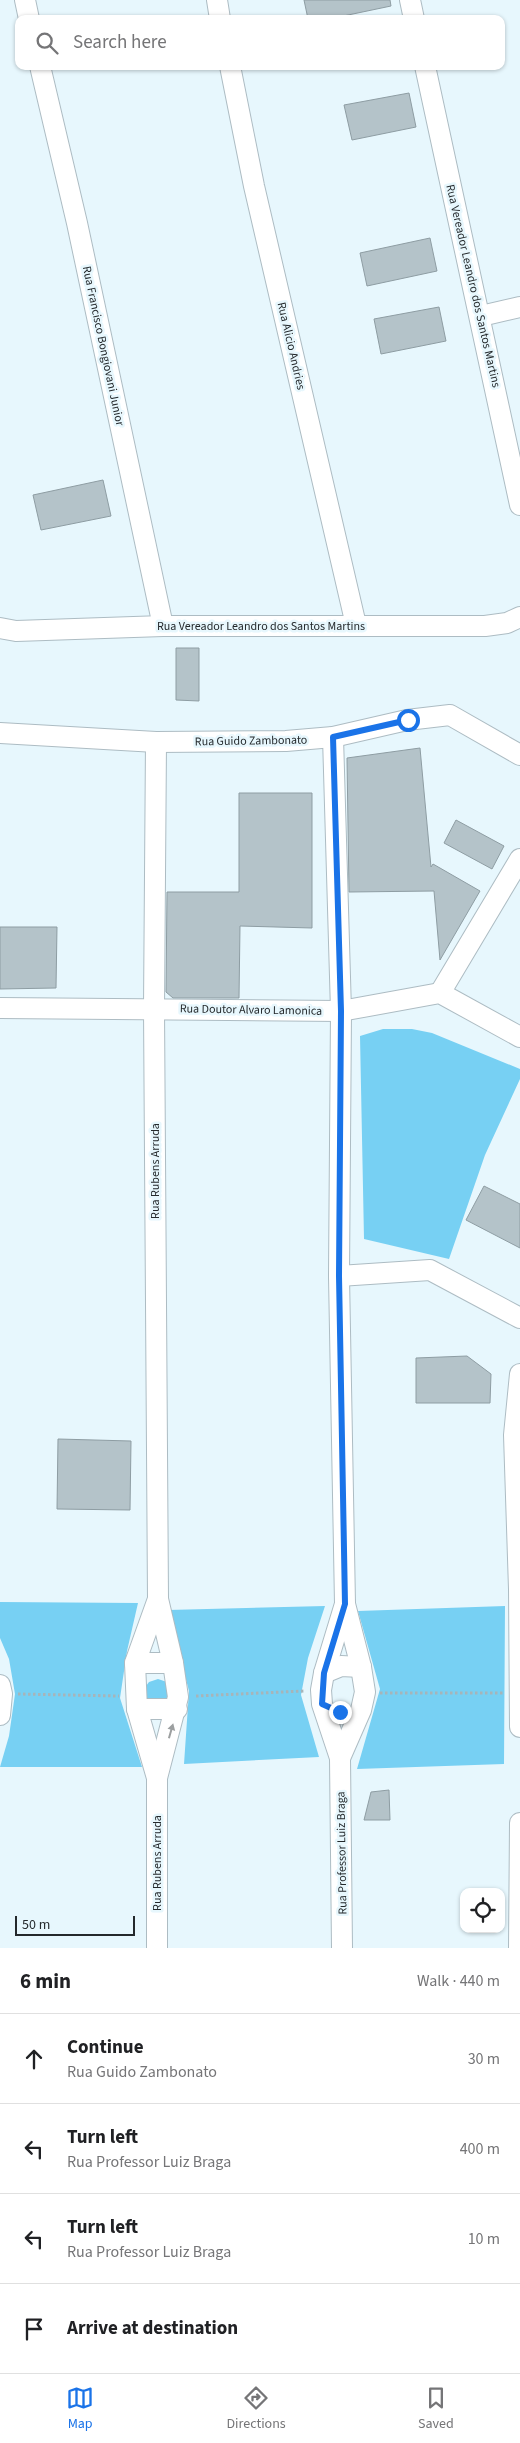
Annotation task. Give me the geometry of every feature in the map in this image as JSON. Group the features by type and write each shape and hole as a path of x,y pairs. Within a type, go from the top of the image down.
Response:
{"street":[{"path":"25,0 28,15"},
{"path":"217,0 219,15"},
{"path":"410,0 413,15"},
{"name":"Rua Francisco Bongiovani Junior","path":"41,70 79,233 163,626"},
{"name":"Rua Alicio Andries","path":"231,70 254,186 356,625"},
{"name":"Rua Vereador Leandro dos Santos Martins","path":"425,70 481,316 520,505"},
{"path":"481,316 520,307"},
{"name":"Rua Vereador Leandro dos Santos Martins","path":"0,628 16,631 163,626 485,626 507,622 520,617"},
{"name":"Rua Guido Zambonato","path":"0,733 156,742 286,742 333,737 408,720 450,715 520,754"},
{"path":"323,1689 340,1712 363,1701 361,1667 345,1604 339,1276 341,1011 333,737"},
{"name":"Rua Rubens Arruda","path":"156,742 154,1008 158,1599 173,1663 178,1703 157,1778"},
{"path":"520,859 440,993 520,1037"},
{"name":"Rua Doutor Alvaro Lamonica","path":"0,1008 341,1011 440,993"},
{"path":"339,1276 430,1270 520,1318"},
{"path":"520,1374 514,1435 520,1726"},
{"name":"Rua Rubens Arruda","path":"157,1948 157,1778 137,1703 136,1663 158,1599"},
{"path":"323,1689 345,1604"},
{"path":"136,1663 173,1663"},
{"path":"323,1689 341,1666 361,1667"},
{"name":"Rua Professor Luiz Braga","path":"323,1689 340,1758 342,1948"},
{"name":"Rua Professor Luiz Braga","path":"340,1758 363,1701"},
{"path":"137,1703 178,1703"},
{"path":"519,1948 520,1823"}],"path":[{"path":"178,1703 323,1689"},
{"path":"363,1701 520,1693"},
{"path":"1,1703 137,1703"}],"shaded area":[{"path":"383,1029 412,1029 432,1033 520,1069 520,1079 485,1155 449,1259 364,1239 360,1036"},
{"path":"0,1602 138,1603 127,1651 120,1698 142,1767 0,1767 9,1736 15,1694 9,1659 0,1638"},
{"path":"325,1606 308,1658 301,1695 319,1757 184,1764 189,1691 168,1610"},
{"path":"505,1606 504,1764 357,1769 380,1689 358,1611"},
{"path":"158,1679 167,1682 171,1699 147,1704 143,1690 149,1682"}],"building":[{"path":"304,0 390,0 391,6 348,15 307,15"},
{"path":"409,93 416,127 352,140 344,105"},
{"path":"430,238 437,271 367,286 360,253"},
{"path":"439,307 446,341 381,354 374,319"},
{"path":"103,480 111,516 41,530 33,495"},
{"path":"176,648 199,648 199,701 176,700"},
{"path":"420,748 431,867 433,864 480,891 440,960 434,891 349,892 347,758"},
{"path":"239,793 312,793 312,928 240,926 239,998 173,998 166,992 167,892 239,892"},
{"path":"456,820 504,846 492,869 444,843"},
{"path":"0,927 57,927 56,988 0,989"},
{"path":"484,1186 520,1204 520,1248 466,1220"},
{"path":"467,1356 491,1374 490,1403 416,1403 416,1358"},
{"path":"58,1439 131,1441 130,1510 57,1509"},
{"path":"389,1790 390,1820 364,1820 371,1792"}],"route":[{"path":"340,1712 322,1704 324,1673 345,1604 339,1276 341,1011 333,737 408,720"}]}
